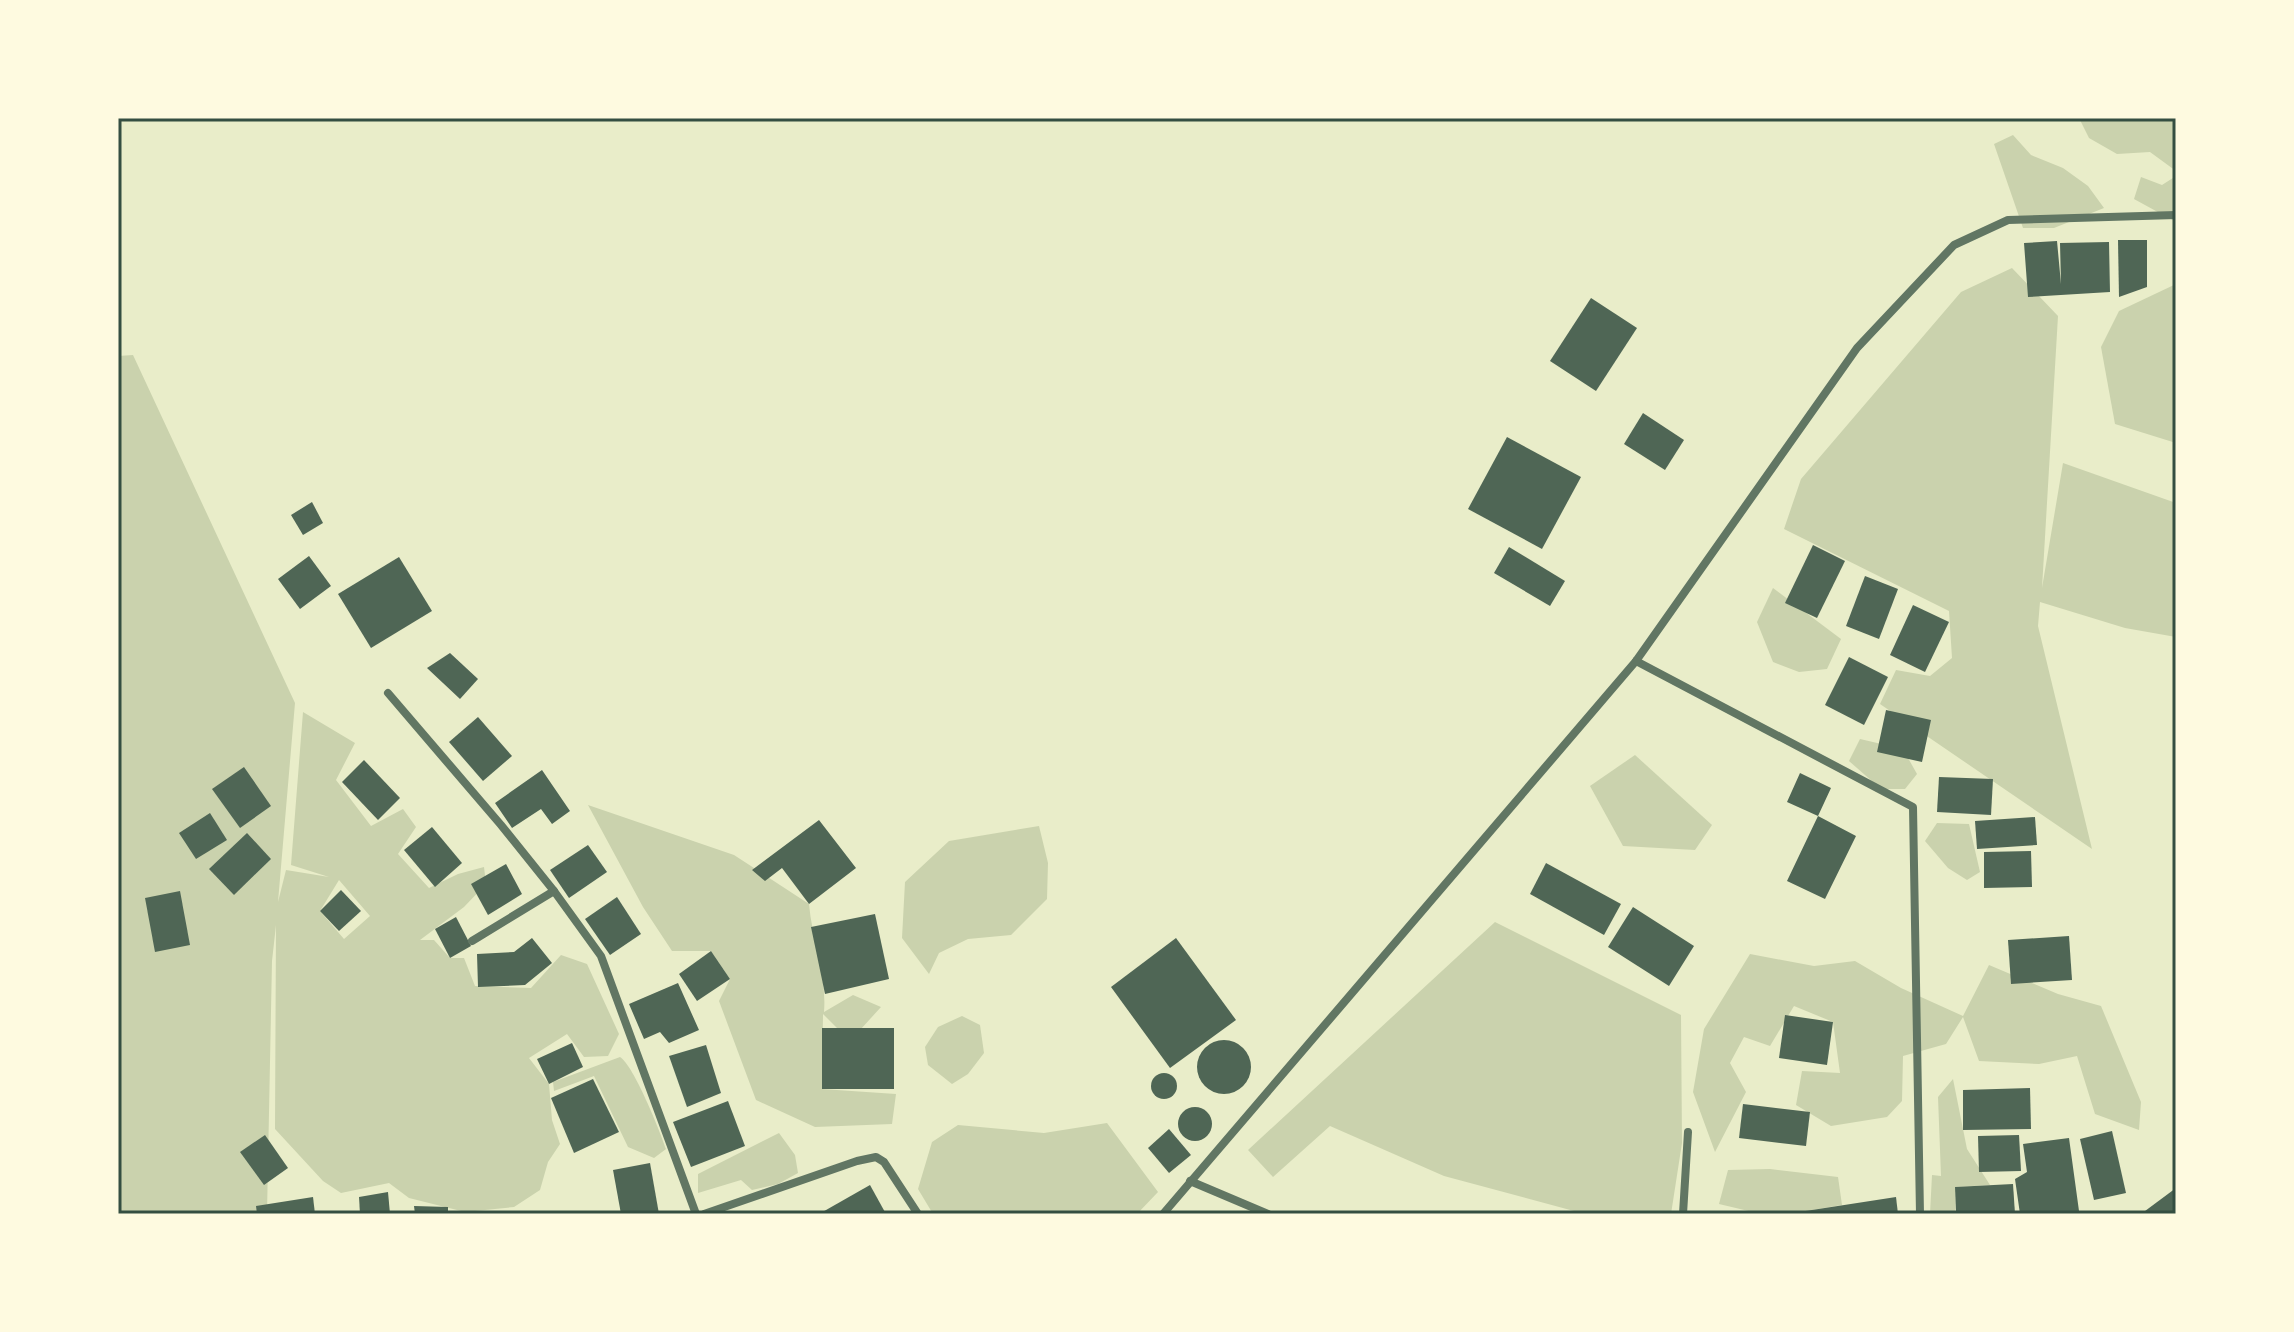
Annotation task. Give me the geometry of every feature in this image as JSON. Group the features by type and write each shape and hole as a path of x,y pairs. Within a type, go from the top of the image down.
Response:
{"street":[{"path":"1163,1214 1636,661 1857,348 1954,245 2008,220 2176,215"},
{"path":"1636,661 1913,807 1920,1214"},
{"path":"388,693 554,891 601,956 696,1214"},
{"path":"472,941 554,891"},
{"path":"1683,1214 1688,1132"},
{"path":"704,1214 876,1157 884,1162 918,1214"},
{"path":"1190,1181 1268,1214"}],"green space":[{"path":"2079,118 2176,118 2176,171 2150,152 2117,154 2089,138"},
{"path":"2013,135 2031,155 2063,168 2088,186 2104,208 2054,228 2023,228 1994,144"},
{"path":"2176,176 2176,222 2134,199 2141,177 2162,185"},
{"path":"2012,268 2058,316 2042,588 2063,463 2176,503 2176,637 2125,628 2040,602 2038,626 2092,849 1880,704 1896,670 1930,676 1952,658 1949,611 1784,529 1801,479 1961,292"},
{"path":"2176,284 2176,443 2115,424 2101,347 2119,311"},
{"path":"133,355 295,703 278,902 286,870 329,877 291,865 303,712 355,743 336,780 371,826 403,809 416,827 398,854 429,888 458,874 484,867 486,884 464,907 420,940 434,940 450,958 464,958 475,986 531,988 561,955 587,964 619,1034 608,1056 584,1057 567,1034 529,1058 549,1084 552,1120 560,1144 548,1162 540,1190 514,1207 465,1212 409,1198 389,1183 341,1193 323,1181 275,1129 276,925 272,961 267,1214 118,1214 118,356","holes":["339,880 370,916 344,939 320,911"]},
{"path":"1773,588 1841,639 1827,669 1799,672 1773,662 1757,622"},
{"path":"1860,739 1903,749 1917,774 1905,789 1881,789 1849,761"},
{"path":"1635,755 1712,825 1695,850 1623,846 1590,786"},
{"path":"588,805 734,855 809,904 823,985 824,1012 853,995 881,1007 850,1041 823,1014 822,1089 896,1094 892,1124 815,1127 756,1100 719,1001 730,979 711,951 672,951 643,907"},
{"path":"1937,823 1969,824 1980,872 1967,880 1948,868 1925,841"},
{"path":"1039,826 1048,863 1047,899 1011,935 968,939 939,953 929,974 902,938 905,882 949,841"},
{"path":"1495,922 1681,1015 1682,1143 1671,1214 1585,1214 1444,1176 1330,1126 1273,1177 1248,1150"},
{"path":"1750,954 1814,966 1855,961 1901,988 1963,1016 1989,965 2058,994 2101,1006 2141,1102 2139,1130 2095,1114 2077,1056 2039,1064 1979,1061 1963,1017 1946,1044 1903,1056 1902,1101 1887,1117 1831,1126 1796,1105 1802,1071 1840,1073 1833,1022 1794,1006 1770,1046 1744,1037 1730,1063 1746,1092 1715,1152 1693,1092 1704,1029"},
{"path":"962,1016 980,1025 984,1053 968,1074 952,1084 928,1065 925,1047 938,1027"},
{"path":"620,1057 639,1085 666,1149 654,1158 628,1147 594,1076 554,1091 553,1082"},
{"path":"1953,1079 1967,1149 1990,1185 1955,1187 1955,1214 1930,1214 1932,1175 1941,1176 1938,1097"},
{"path":"1107,1123 1158,1192 1137,1214 933,1214 918,1189 932,1142 958,1125 1044,1133"},
{"path":"779,1133 795,1155 798,1173 778,1184 752,1190 741,1180 698,1193 698,1174"},
{"path":"1770,1169 1838,1177 1842,1205 1788,1214 1761,1214 1719,1204 1728,1170"}],"building":[{"path":"2118,240 2147,240 2147,287 2119,297"},
{"path":"2057,241 2061,284 2060,243 2109,242 2110,292 2028,297 2024,243"},
{"path":"1591,298 1637,328 1596,391 1550,361"},
{"path":"1643,413 1684,440 1665,470 1624,444"},
{"path":"1507,437 1581,477 1542,549 1468,509"},
{"path":"312,502 323,523 303,535 291,515"},
{"path":"1813,545 1845,561 1817,618 1785,603"},
{"path":"1509,547 1565,581 1550,606 1494,573"},
{"path":"309,556 331,586 300,609 278,579"},
{"path":"399,557 432,611 371,648 338,594"},
{"path":"1865,576 1898,589 1879,639 1846,626"},
{"path":"1913,605 1949,622 1925,672 1890,655"},
{"path":"450,653 478,679 460,699 427,668"},
{"path":"1849,657 1888,677 1864,725 1825,705"},
{"path":"1886,710 1931,720 1922,762 1877,752"},
{"path":"478,717 512,756 483,781 449,742"},
{"path":"364,760 400,798 378,820 342,782"},
{"path":"244,767 271,806 240,828 212,789"},
{"path":"542,770 570,811 552,824 541,809 512,828 495,803"},
{"path":"1800,773 1831,788 1818,816 1787,802"},
{"path":"1939,777 1993,779 1991,815 1937,812"},
{"path":"210,813 227,840 196,859 179,833"},
{"path":"1818,816 1856,836 1825,899 1787,881"},
{"path":"2035,817 2037,845 1977,849 1975,821"},
{"path":"819,820 856,868 809,904 782,868 765,881 752,870"},
{"path":"432,827 462,863 435,887 404,850"},
{"path":"247,833 271,859 234,895 209,869"},
{"path":"588,845 607,872 569,898 550,870"},
{"path":"2031,851 2032,887 1984,888 1984,852"},
{"path":"1546,863 1621,904 1604,935 1530,894"},
{"path":"506,864 522,894 488,915 471,884"},
{"path":"341,890 361,911 339,931 320,911"},
{"path":"180,891 190,945 155,952 145,898"},
{"path":"617,897 641,934 610,955 585,919"},
{"path":"1633,907 1694,946 1669,986 1608,947"},
{"path":"875,914 889,979 825,994 811,927"},
{"path":"456,917 471,946 450,958 435,929"},
{"path":"2069,936 2072,980 2011,984 2008,940"},
{"path":"532,938 552,963 525,985 478,987 477,954 514,952"},
{"path":"1176,938 1236,1020 1170,1068 1111,987"},
{"path":"711,951 730,979 697,1001 679,974"},
{"path":"678,983 699,1030 669,1043 660,1032 644,1039 629,1004"},
{"path":"1785,1015 1833,1022 1827,1065 1779,1058"},
{"path":"822,1028 894,1028 894,1089 822,1089"},
{"path":"1224,1040 1235,1042 1243,1048 1249,1056 1249,1078 1243,1086 1235,1092 1224,1094 1213,1092 1205,1086 1199,1078 1197,1067 1199,1056 1205,1048 1213,1042"},
{"path":"572,1043 583,1067 549,1084 537,1059"},
{"path":"706,1045 721,1093 687,1107 669,1056"},
{"path":"1164,1073 1173,1077 1177,1086 1173,1095 1164,1099 1155,1095 1151,1086 1155,1077"},
{"path":"593,1079 619,1132 574,1153 551,1098"},
{"path":"2030,1088 2031,1129 1963,1130 1963,1090"},
{"path":"728,1101 745,1146 691,1167 673,1122"},
{"path":"1743,1104 1810,1112 1806,1146 1739,1138"},
{"path":"1195,1107 1207,1112 1212,1124 1207,1136 1195,1141 1183,1136 1178,1124 1183,1112"},
{"path":"1169,1129 1191,1155 1169,1173 1148,1148"},
{"path":"2112,1131 2126,1193 2094,1200 2080,1139"},
{"path":"265,1135 288,1168 264,1185 240,1152"},
{"path":"2019,1135 2021,1171 1979,1172 1978,1136"},
{"path":"2069,1138 2079,1211 2020,1214 2015,1179 2027,1172 2023,1144"},
{"path":"650,1163 659,1214 621,1214 613,1170"},
{"path":"2013,1184 2015,1214 1956,1214 1955,1187"},
{"path":"870,1185 886,1214 819,1214"},
{"path":"2176,1188 2176,1214 2141,1214"},
{"path":"388,1192 390,1214 360,1214 359,1197"},
{"path":"313,1197 315,1214 257,1214 256,1206"},
{"path":"1896,1197 1898,1214 1799,1214 1799,1212"},
{"path":"414,1206 448,1207 448,1214 415,1214"}]}
